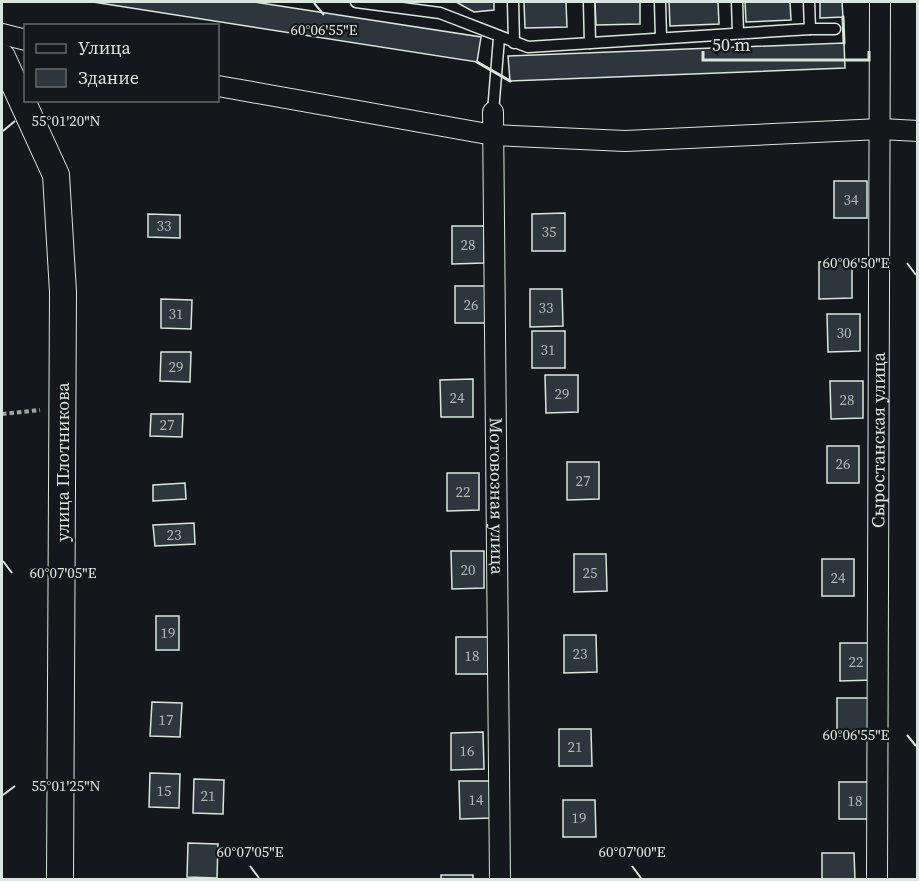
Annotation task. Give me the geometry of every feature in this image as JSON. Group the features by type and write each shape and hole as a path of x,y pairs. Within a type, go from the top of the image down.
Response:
{"street":[{"name":"Сыростанская улица","path":"877,879 880,2"},
{"path":"2,34 24,40"},
{"name":"улица Плотникова","path":"2,57 57,175 63,292 60,879"},
{"path":"219,86 493,135 625,141 881,129 918,131"},
{"name":"Мотовозная улица","path":"493,112 500,879"}],"lane":[{"path":"356,2 440,13 499,38 528,47 835,29"},
{"path":"439,2 440,13"},
{"path":"513,2 514,43"},
{"path":"589,2 590,43"},
{"path":"660,2 661,38"},
{"path":"737,2 738,33"},
{"path":"809,2 810,29"},
{"path":"493,112 499,38"}],"path":[{"path":"2,414 63,408"}],"building":[{"path":"93,2 254,2 481,37 477,62"},
{"path":"456,2 494,2 494,10 474,12"},
{"path":"524,2 566,2 567,27 525,28"},
{"path":"595,2 640,2 640,24 596,25"},
{"path":"669,2 718,2 719,24 670,26"},
{"path":"745,2 790,2 791,20 746,22"},
{"path":"820,2 842,2 843,17 820,18"},
{"path":"844,43 845,68 510,81 508,56"},
{"path":"834,181 867,181 867,218 834,218"},
{"path":"565,213 565,251 532,251 532,214"},
{"path":"148,214 180,215 180,238 148,237"},
{"path":"452,226 484,226 484,263 452,264"},
{"path":"852,261 852,298 819,299 819,262"},
{"path":"455,286 487,286 488,323 455,323"},
{"path":"530,289 562,289 563,326 530,327"},
{"path":"161,299 192,300 191,329 161,328"},
{"path":"827,314 860,314 860,351 828,352"},
{"path":"532,331 565,331 565,368 532,368"},
{"path":"161,352 191,352 190,382 160,381"},
{"path":"545,375 578,375 578,412 546,413"},
{"path":"473,379 473,417 441,417 440,380"},
{"path":"830,381 863,381 863,418 831,419"},
{"path":"151,414 183,414 182,437 150,436"},
{"path":"827,446 859,446 859,483 827,483"},
{"path":"567,462 599,462 599,499 567,500"},
{"path":"447,473 479,473 479,510 447,511"},
{"path":"185,483 186,499 153,501 153,485"},
{"path":"194,523 195,544 155,546 153,525"},
{"path":"451,551 484,551 484,588 452,589"},
{"path":"574,554 606,554 607,591 574,592"},
{"path":"822,559 854,559 854,596 822,596"},
{"path":"156,616 179,616 179,650 156,650"},
{"path":"564,635 596,635 597,672 564,673"},
{"path":"456,637 488,637 489,674 456,674"},
{"path":"840,643 872,643 873,680 840,681"},
{"path":"837,698 869,698 870,735 837,736"},
{"path":"152,702 182,703 180,737 150,736"},
{"path":"559,729 591,729 592,766 559,766"},
{"path":"483,732 484,769 451,770 451,733"},
{"path":"150,773 180,774 179,808 149,807"},
{"path":"194,779 224,780 223,814 193,813"},
{"path":"459,781 492,781 492,818 460,819"},
{"path":"839,782 871,782 872,819 839,819"},
{"path":"563,800 595,800 596,837 563,837"},
{"path":"188,843 218,844 217,878 187,877"},
{"path":"822,853 854,853 855,880 822,880"},
{"path":"441,875 473,875 473,880 441,880"}],"wall":[{"path":"843,17 844,43"},
{"path":"477,62 510,81"}]}
